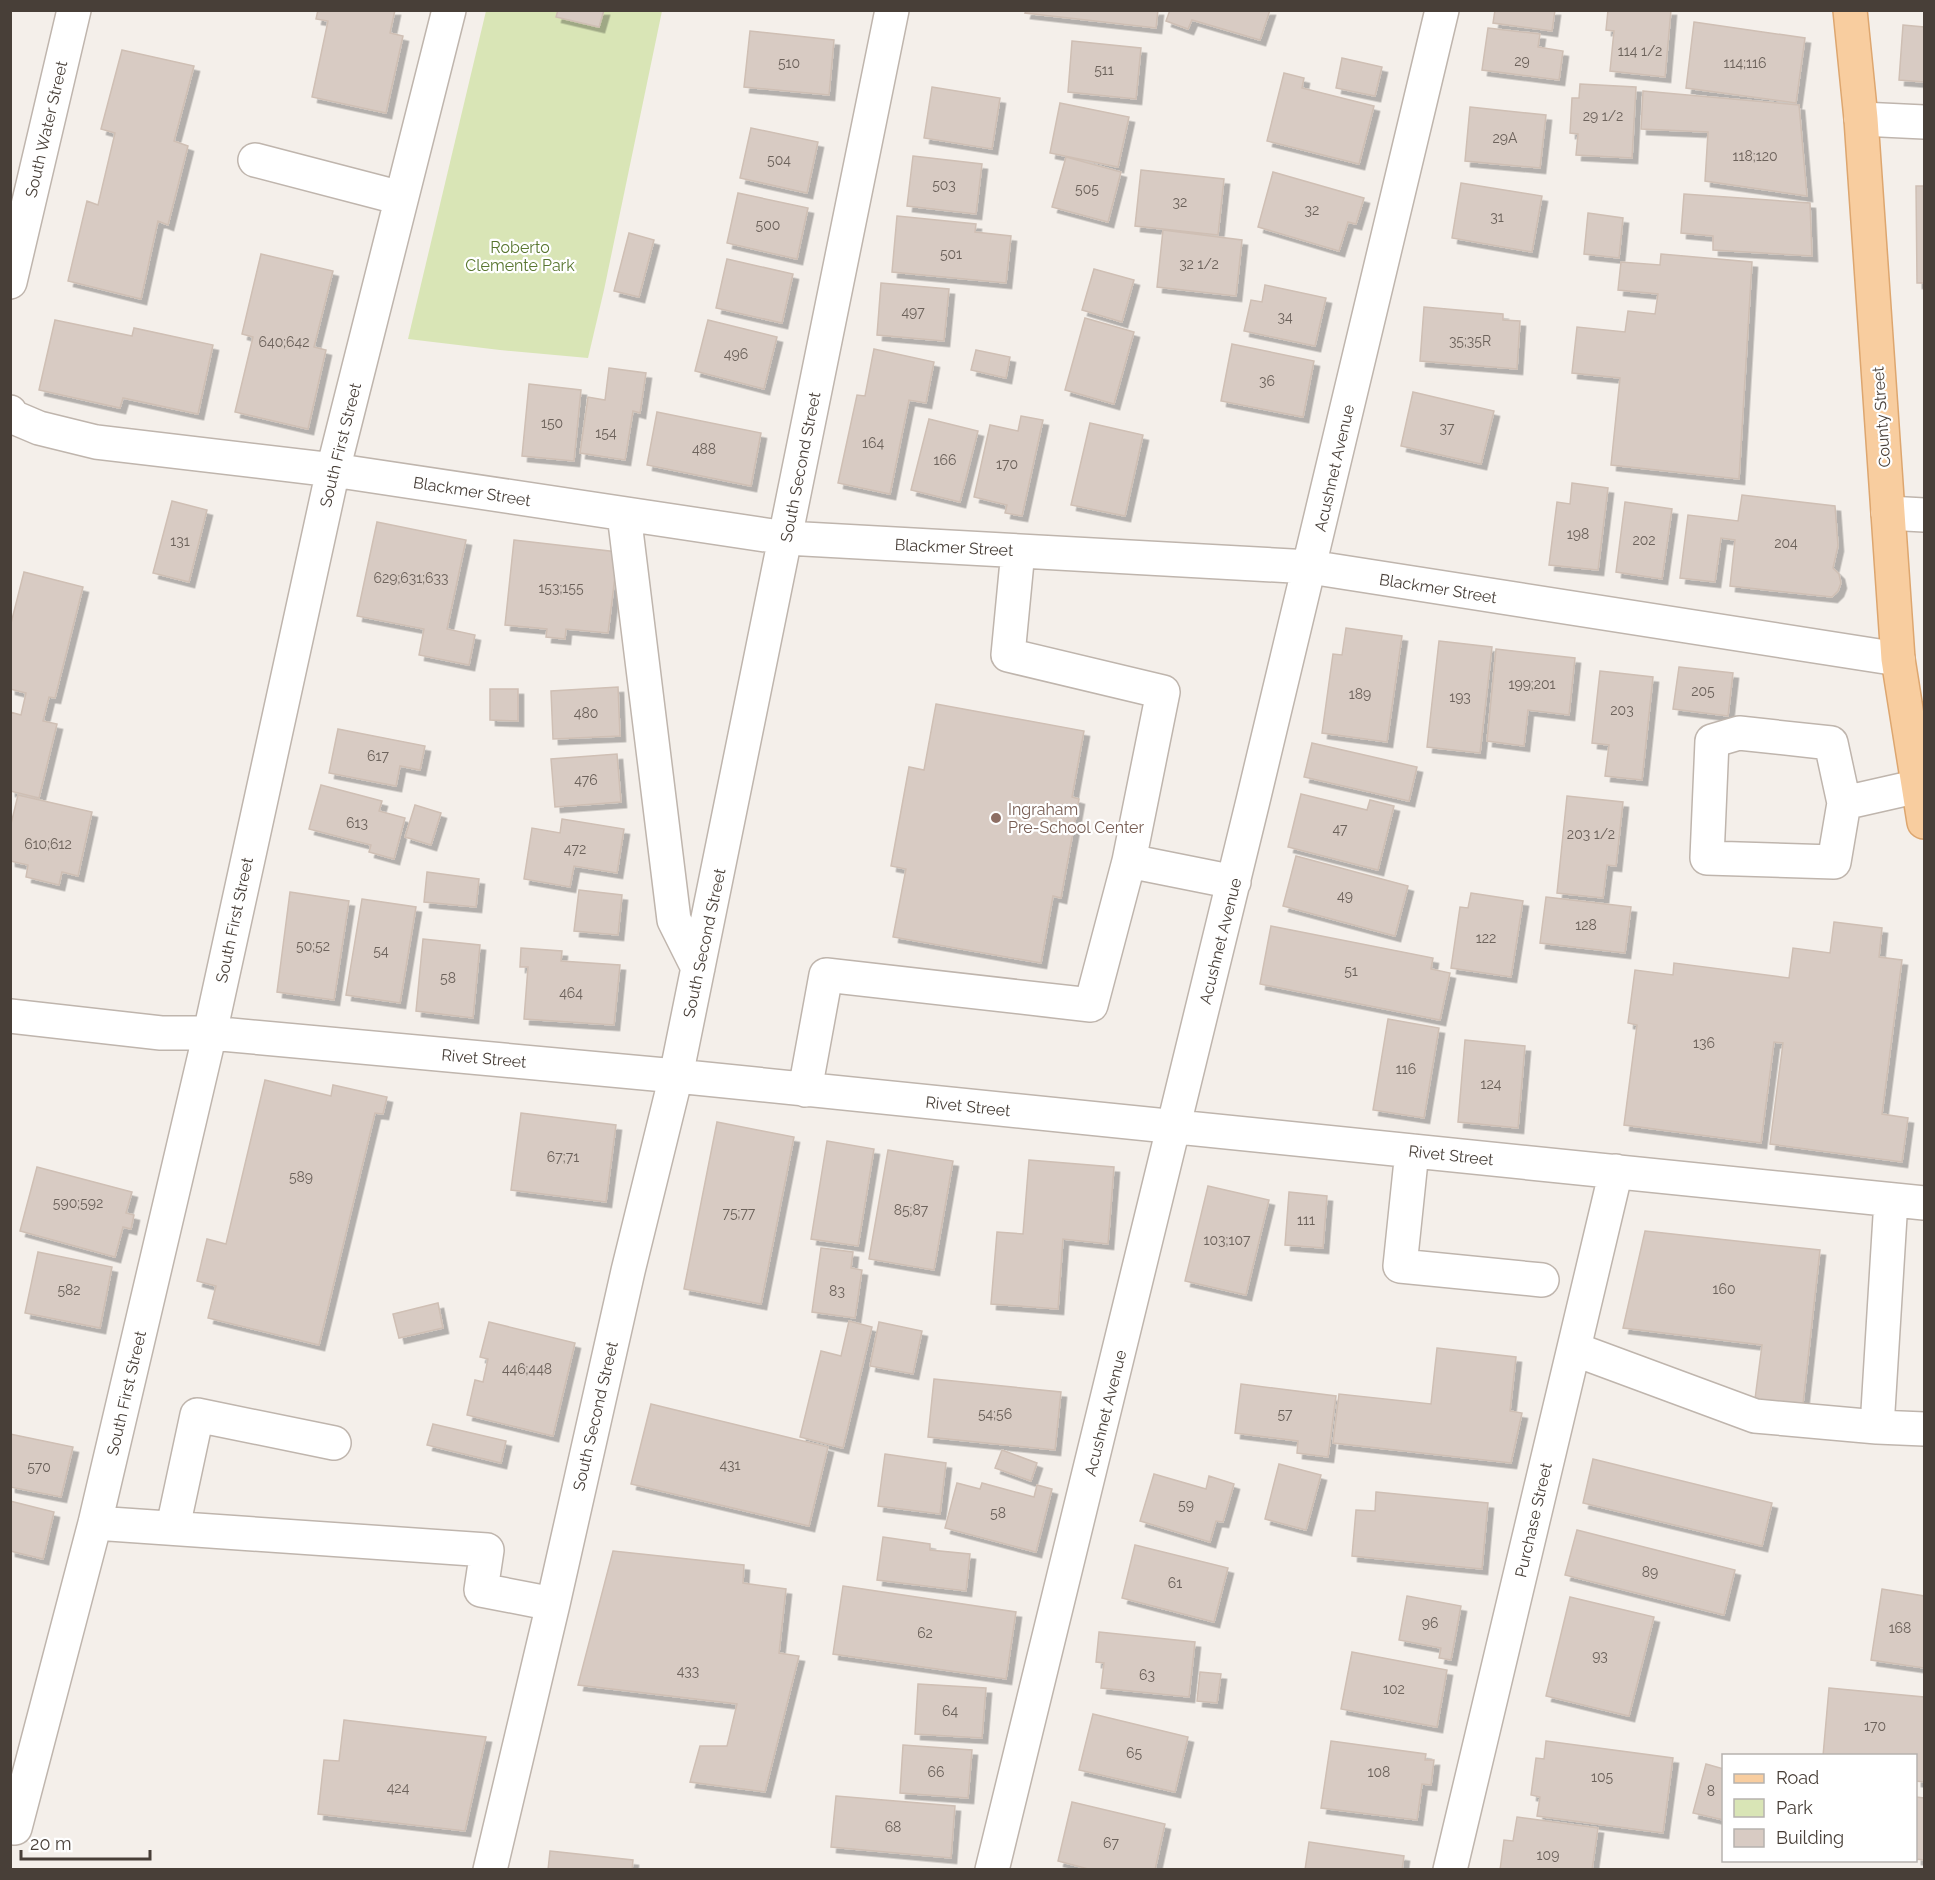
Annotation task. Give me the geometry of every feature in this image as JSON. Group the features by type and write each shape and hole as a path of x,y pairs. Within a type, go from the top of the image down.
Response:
{"main road":[{"name":"County Street","path":"1850,10 1861,119 1898,659 1924,822"}],"street":[{"name":"South Water Street","path":"10,282 74,10"},
{"name":"South First Street","path":"15,1828 95,1523 210,1033 333,470 449,10"},
{"name":"South Second Street","path":"490,1869 628,1271 676,1076 892,10"},
{"name":"Acushnet Avenue","path":"992,1869 1175,1127 1442,10"},
{"path":"1861,119 1924,122"},
{"path":"255,160 401,198"},
{"name":"Blackmer Street","path":"12,415 39,428 96,442 333,470 786,538 1310,567 1898,659"},
{"path":"1888,513 1924,515"},
{"path":"624,514 674,920 698,968"},
{"path":"805,1090 826,975 1091,1005 1129,861 1163,692 1008,655 1018,551"},
{"path":"1739,733 1831,743 1844,803 1834,862 1707,858 1712,741 1739,733"},
{"path":"1844,803 1918,786"},
{"path":"1129,861 1234,882"},
{"name":"Rivet Street","path":"10,1016 161,1034 210,1033 676,1076 1924,1203"},
{"path":"1412,1151 1400,1266 1542,1280"},
{"name":"Purchase Street","path":"1450,1869 1616,1172"},
{"path":"1877,1427 1891,1200"},
{"path":"1574,1349 1755,1416 1924,1429"},
{"path":"173,1527 197,1414 334,1443"},
{"path":"95,1523 487,1550 481,1590 553,1604"}],"green space":[{"name":"Roberto Clemente Park","path":"486,11 662,11 588,358 408,339"}],"building":[{"path":"318,10 395,10 390,33 403,36 386,113 312,97 328,21 316,19"},
{"path":"558,10 604,10 599,27 556,17"},
{"path":"1026,10 1158,10 1156,28 1025,13"},
{"path":"1170,10 1270,10 1260,40 1192,20 1188,29 1166,21"},
{"path":"1495,10 1555,10 1552,31 1493,23"},
{"path":"1608,10 1671,10 1665,77 1610,71 1614,31 1606,30"},
{"path":"1694,22 1805,38 1796,103 1686,88"},
{"path":"1903,25 1924,27 1924,82 1899,80"},
{"path":"1488,28 1540,34 1538,47 1563,51 1559,80 1482,70"},
{"path":"750,31 834,40 829,95 744,87"},
{"path":"1072,41 1141,48 1136,99 1068,92"},
{"path":"122,50 194,66 174,141 188,146 168,225 158,221 141,299 68,281 87,201 98,205 115,133 101,129"},
{"path":"1342,58 1382,67 1375,96 1336,88"},
{"path":"1284,73 1304,78 1302,88 1374,106 1359,164 1267,141"},
{"path":"1580,84 1636,87 1632,158 1576,155 1578,134 1570,133 1572,98 1579,98"},
{"path":"932,87 1000,98 992,149 924,138"},
{"path":"1643,91 1799,105 1807,196 1705,181 1708,132 1641,129"},
{"path":"1060,103 1129,117 1118,167 1050,153"},
{"path":"1470,107 1546,115 1540,168 1465,161"},
{"path":"751,128 818,142 807,193 740,178"},
{"path":"913,156 982,164 976,214 907,206"},
{"path":"1066,157 1121,172 1108,222 1052,207"},
{"path":"1141,170 1224,179 1218,235 1135,226"},
{"path":"1273,172 1364,198 1356,224 1348,222 1339,251 1258,227"},
{"path":"1461,183 1542,196 1532,252 1452,238"},
{"path":"1916,186 1924,186 1924,283 1917,283"},
{"path":"738,193 808,208 797,259 727,243"},
{"path":"1684,194 1810,203 1812,256 1713,250 1713,236 1681,233"},
{"path":"1588,213 1623,218 1619,258 1584,254"},
{"path":"897,216 976,224 975,232 1011,236 1006,283 892,272"},
{"path":"1163,230 1242,240 1236,296 1157,287"},
{"path":"629,233 654,240 639,297 614,291"},
{"path":"261,254 333,271 314,347 326,350 308,429 235,412 253,337 242,334"},
{"path":"1661,254 1752,262 1739,479 1611,465 1620,378 1572,373 1577,327 1625,332 1628,311 1655,314 1658,294 1618,290 1621,262 1660,265"},
{"path":"727,259 793,274 782,323 716,308"},
{"path":"1094,269 1134,280 1122,322 1082,310"},
{"path":"881,283 949,289 944,341 877,335"},
{"path":"1265,285 1326,298 1315,346 1244,331 1251,300 1262,302"},
{"path":"1424,307 1503,314 1503,320 1520,321 1517,369 1420,361"},
{"path":"1085,318 1134,332 1114,404 1065,390"},
{"path":"55,320 132,336 134,328 213,345 198,414 123,398 120,408 39,390"},
{"path":"708,320 777,337 764,389 695,371"},
{"path":"1232,344 1314,361 1303,417 1221,401"},
{"path":"874,349 934,362 926,403 909,400 890,494 838,483 857,395 865,396"},
{"path":"976,350 1010,357 1006,378 971,370"},
{"path":"609,368 646,373 640,413 633,411 625,460 580,453 588,397 605,400"},
{"path":"529,384 581,390 574,461 522,456"},
{"path":"1413,392 1494,411 1481,464 1401,446"},
{"path":"657,412 761,433 751,486 647,465"},
{"path":"1021,416 1043,420 1022,516 1005,513 1007,505 974,497 990,425 1018,431"},
{"path":"929,419 978,431 960,502 911,490"},
{"path":"1090,423 1143,435 1125,516 1071,505"},
{"path":"1572,483 1608,488 1598,570 1549,565 1557,502 1570,504"},
{"path":"1742,495 1835,506 1838,546 1833,568 1839,574 1841,583 1838,591 1832,597 1730,586 1735,540 1721,538 1715,582 1680,578 1688,515 1738,521"},
{"path":"172,501 207,510 189,582 153,573"},
{"path":"1625,502 1672,509 1662,579 1616,572"},
{"path":"377,522 466,540 447,629 475,635 469,665 419,655 424,629 357,616"},
{"path":"514,540 618,552 608,633 566,629 565,639 546,637 547,629 505,625"},
{"path":"24,572 83,587 55,698 49,697 43,721 57,724 39,798 10,791 10,712 21,715 26,693 10,689 10,627"},
{"path":"1346,628 1402,636 1387,742 1322,733 1333,654 1342,655"},
{"path":"1439,641 1492,647 1480,753 1427,747"},
{"path":"1496,649 1575,658 1569,715 1528,710 1524,746 1487,741"},
{"path":"1679,667 1733,673 1728,716 1673,709"},
{"path":"1600,671 1653,677 1642,780 1605,776 1609,745 1592,743"},
{"path":"618,687 620,736 553,739 551,691"},
{"path":"490,689 518,689 518,721 490,720"},
{"path":"936,704 1084,731 1072,797 1079,799 1061,898 1053,896 1041,963 893,937 906,869 891,866 909,767 924,770"},
{"path":"338,729 425,746 420,770 400,766 396,786 329,773"},
{"path":"1312,743 1417,767 1409,801 1304,777"},
{"path":"617,754 621,802 555,807 551,759"},
{"path":"321,785 382,801 379,811 405,818 394,859 369,852 371,845 309,829"},
{"path":"1301,794 1367,810 1370,800 1394,806 1378,870 1288,847"},
{"path":"18,795 92,812 78,876 62,872 59,885 26,877 28,865 10,861 10,828"},
{"path":"1567,796 1623,802 1616,866 1607,865 1603,898 1557,893"},
{"path":"415,805 441,813 431,845 405,837"},
{"path":"562,819 624,829 617,873 574,866 570,887 524,879 532,828 560,833"},
{"path":"1296,856 1408,886 1395,936 1283,906"},
{"path":"427,872 479,879 476,907 424,902"},
{"path":"579,890 622,895 618,935 574,931"},
{"path":"290,892 349,901 334,1000 277,992"},
{"path":"1471,893 1523,901 1511,977 1451,968 1460,907 1468,908"},
{"path":"1546,897 1631,907 1625,953 1540,943"},
{"path":"362,899 416,907 400,1003 346,995"},
{"path":"1834,922 1882,928 1879,957 1902,960 1882,1114 1908,1118 1902,1162 1770,1144 1783,1043 1774,1042 1761,1143 1624,1125 1637,1025 1628,1023 1635,970 1673,975 1674,963 1789,978 1793,948 1830,953"},
{"path":"1271,926 1433,958 1431,969 1450,973 1440,1020 1260,984"},
{"path":"423,939 480,945 473,1018 416,1011"},
{"path":"521,948 562,951 561,961 620,965 614,1025 524,1019 528,967 520,967"},
{"path":"1388,1019 1439,1028 1424,1118 1373,1110"},
{"path":"1465,1040 1525,1046 1518,1128 1458,1122"},
{"path":"265,1080 331,1096 333,1085 387,1097 383,1114 375,1113 319,1345 208,1318 216,1286 197,1281 207,1239 226,1244"},
{"path":"521,1113 616,1125 606,1202 511,1190"},
{"path":"717,1122 794,1137 761,1304 684,1289"},
{"path":"827,1141 874,1149 858,1246 811,1239"},
{"path":"888,1150 953,1161 934,1270 869,1259"},
{"path":"1029,1160 1114,1167 1108,1244 1063,1239 1058,1309 991,1304 997,1232 1023,1234"},
{"path":"37,1167 132,1192 126,1213 134,1215 131,1229 123,1227 115,1257 20,1231"},
{"path":"1208,1186 1269,1200 1246,1295 1185,1281"},
{"path":"1289,1192 1327,1196 1323,1248 1285,1245"},
{"path":"1645,1231 1820,1250 1803,1404 1755,1399 1762,1345 1623,1328"},
{"path":"821,1248 853,1252 851,1268 862,1270 855,1318 812,1312"},
{"path":"38,1252 112,1267 100,1328 25,1313"},
{"path":"438,1303 443,1328 399,1338 393,1314"},
{"path":"849,1321 872,1327 843,1448 800,1437 821,1351 841,1356"},
{"path":"489,1322 575,1343 553,1436 467,1415 475,1380 483,1382 488,1359 480,1357"},
{"path":"879,1322 922,1331 913,1374 870,1366"},
{"path":"1437,1348 1516,1357 1510,1411 1522,1413 1511,1463 1333,1443 1339,1394 1431,1404"},
{"path":"934,1379 1061,1392 1055,1450 928,1437"},
{"path":"1241,1384 1336,1396 1328,1457 1297,1453 1298,1441 1235,1433"},
{"path":"651,1404 828,1447 809,1526 631,1484"},
{"path":"433,1424 506,1441 501,1463 427,1445"},
{"path":"10,1434 73,1447 61,1497 10,1487"},
{"path":"1002,1450 1037,1463 1031,1481 995,1468"},
{"path":"885,1454 946,1463 940,1514 878,1506"},
{"path":"1593,1459 1772,1503 1762,1546 1583,1503"},
{"path":"1279,1464 1321,1475 1306,1530 1265,1519"},
{"path":"1154,1474 1206,1489 1209,1476 1234,1484 1223,1522 1216,1521 1210,1542 1140,1521"},
{"path":"957,1483 980,1489 982,1483 1034,1497 1037,1485 1052,1489 1036,1552 945,1528"},
{"path":"1376,1492 1488,1503 1482,1569 1352,1556 1356,1510 1375,1511"},
{"path":"10,1501 54,1512 43,1559 10,1551"},
{"path":"1577,1530 1735,1570 1724,1615 1565,1575"},
{"path":"883,1537 930,1544 930,1550 970,1554 966,1591 877,1580"},
{"path":"1135,1545 1228,1568 1214,1622 1122,1598"},
{"path":"613,1551 744,1565 743,1583 786,1589 779,1653 799,1656 765,1792 690,1782 700,1746 727,1746 737,1704 578,1685"},
{"path":"843,1586 1016,1612 1006,1679 833,1654"},
{"path":"1882,1589 1924,1596 1924,1668 1871,1660"},
{"path":"1407,1596 1461,1606 1451,1660 1439,1658 1441,1648 1399,1640"},
{"path":"1570,1597 1654,1617 1629,1716 1546,1696"},
{"path":"1099,1632 1195,1642 1189,1697 1101,1688 1104,1663 1096,1662"},
{"path":"1352,1652 1447,1670 1437,1727 1341,1709"},
{"path":"1200,1672 1221,1674 1217,1703 1197,1701"},
{"path":"918,1684 986,1688 982,1738 915,1734"},
{"path":"1829,1688 1924,1697 1924,1782 1917,1781 1917,1754 1823,1754"},
{"path":"1093,1714 1188,1737 1175,1792 1079,1770"},
{"path":"344,1720 486,1737 465,1831 318,1814 324,1760 339,1761"},
{"path":"1331,1741 1426,1754 1425,1760 1434,1760 1431,1785 1422,1784 1417,1820 1321,1808"},
{"path":"1546,1741 1673,1758 1663,1833 1537,1816 1540,1797 1531,1795 1536,1758 1544,1759"},
{"path":"903,1745 972,1750 968,1798 900,1793"},
{"path":"1706,1764 1722,1768 1722,1820 1693,1813"},
{"path":"836,1796 955,1806 951,1858 831,1847"},
{"path":"1917,1797 1924,1798 1924,1860 1917,1859"},
{"path":"1072,1802 1165,1824 1155,1870 1092,1870 1058,1861"},
{"path":"1517,1817 1598,1828 1592,1870 1500,1870 1504,1840 1513,1841"},
{"path":"1309,1842 1404,1856 1402,1870 1305,1870"},
{"path":"550,1851 633,1860 632,1870 548,1870"}],"place":[{"name":"Ingraham Pre-School Center","path":"996,818"}]}
